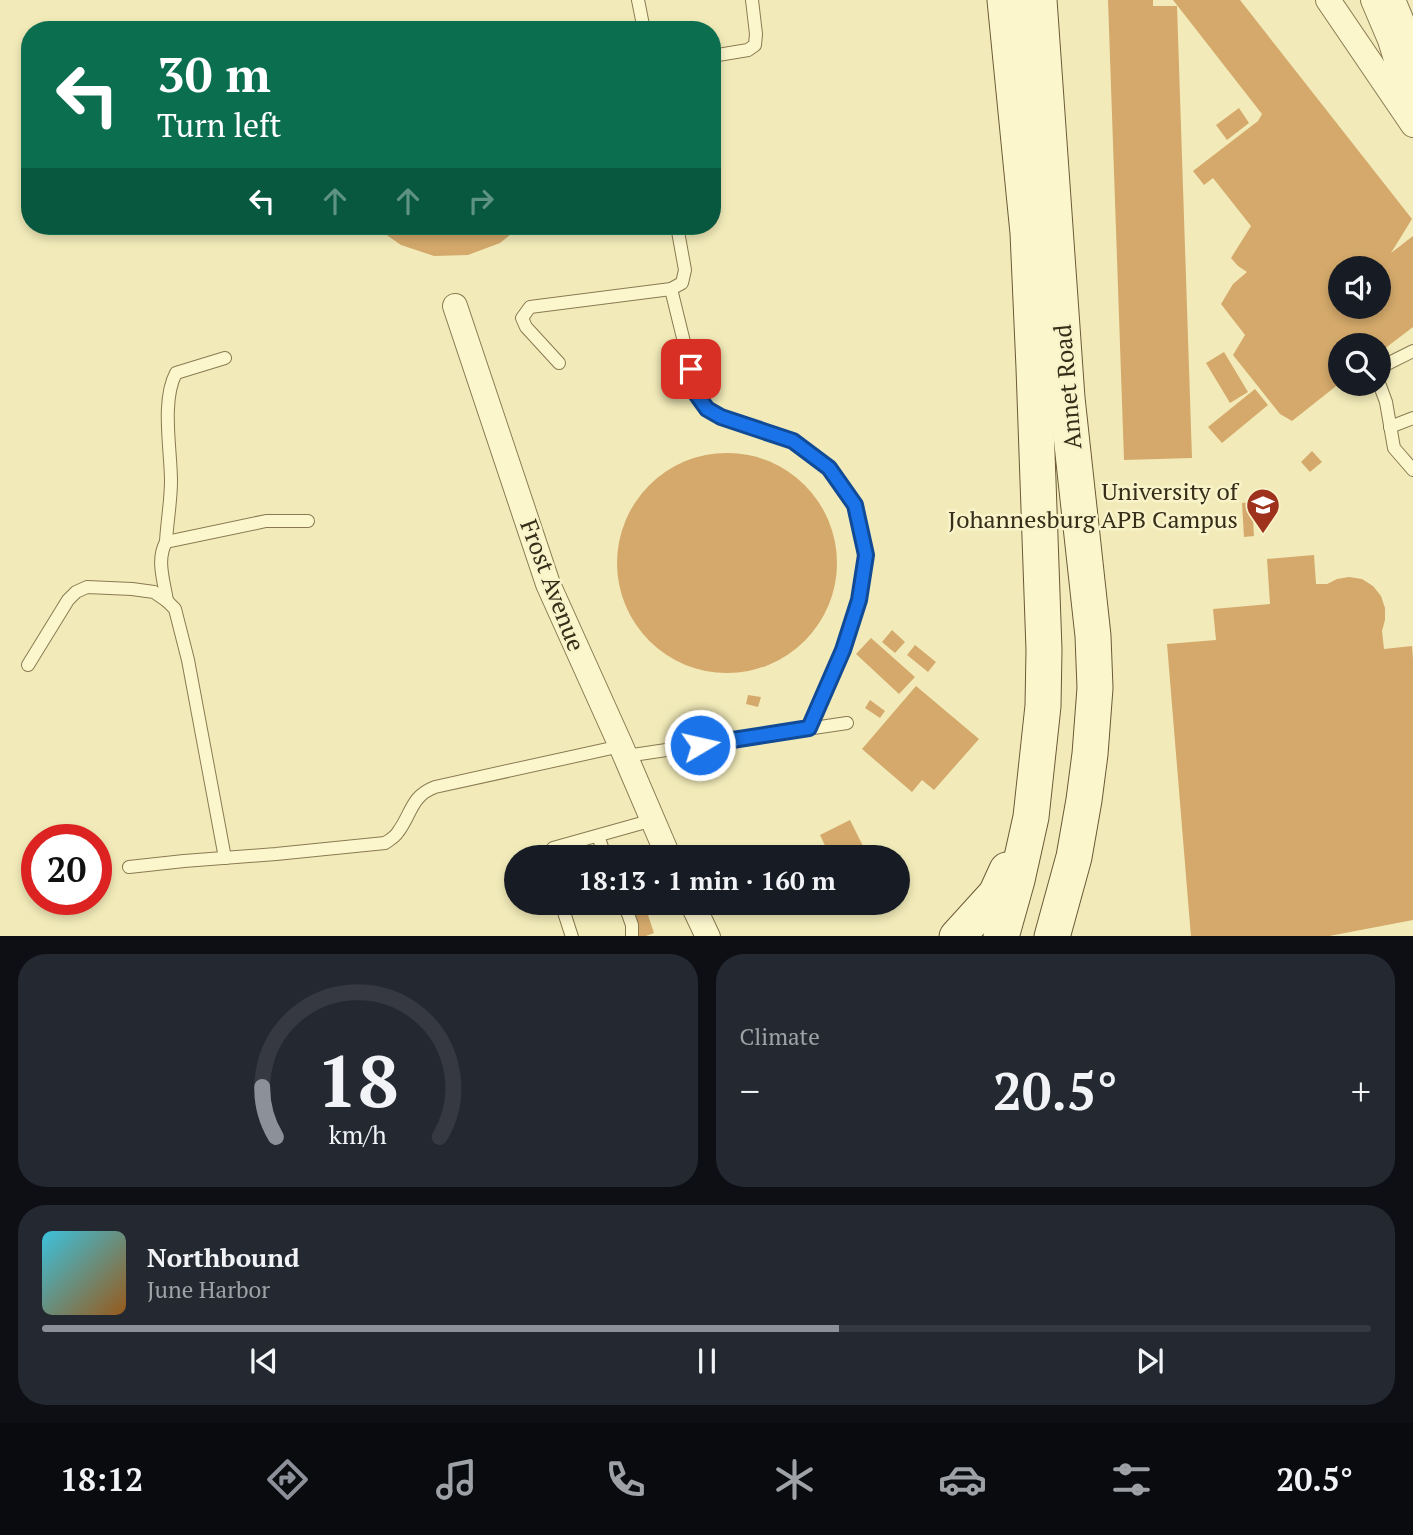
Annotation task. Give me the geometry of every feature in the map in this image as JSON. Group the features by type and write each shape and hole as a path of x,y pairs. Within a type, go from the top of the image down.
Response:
{"main road":[{"name":"Annet Road","path":"1001,936 1031,817 1043,706 1044,650 1028,233 1005,0"},
{"name":"Annet Road","path":"1039,0 1067,398 1094,636 1095,688 1084,800 1074,857 1053,935"},
{"path":"957,936 996,894 1031,817"}],"street":[{"path":"1328,0 1413,124"},
{"path":"1341,0 1363,33 1413,124"},
{"path":"1373,0 1390,40 1413,114"},
{"path":"1393,0 1406,31 1413,82"},
{"name":"Frost Avenue","path":"455,306 548,584 664,845"},
{"path":"698,915 708,936"}],"lane":[{"path":"638,0 642,21"},
{"path":"721,54 748,50 754,45 756,34 752,0"},
{"path":"559,363 526,327 522,318 530,307 671,289 682,283 685,270 679,235"},
{"path":"671,289 697,395 707,409 721,417 793,441 829,468 855,505 866,555 859,600 843,650 809,728"},
{"path":"1391,362 1413,351"},
{"path":"167,601 160,558 166,542 171,483 168,401 172,382 176,373 225,358"},
{"path":"1384,396 1394,448 1413,470"},
{"path":"1390,427 1413,418"},
{"path":"166,542 266,521 308,521"},
{"path":"28,665 68,600 76,592 87,587 132,589 154,592 167,601 175,609 188,660 225,858"},
{"path":"130,867 385,843 396,835 416,799 435,787 623,751 847,723"},
{"path":"564,845 653,820"},
{"path":"598,836 601,845"},
{"path":"565,915 572,936"},
{"path":"628,915 632,936"}],"building":[{"path":"1108,0 1153,0 1153,6 1177,6 1192,458 1124,460"},
{"path":"1173,0 1240,0 1412,219 1391,253 1413,236 1413,327 1391,344 1391,333 1328,333 1328,392 1292,421 1280,414 1233,355 1245,335 1221,304 1233,284 1247,272 1231,258 1251,226 1213,178 1204,185 1193,171 1258,121 1262,114"},
{"path":"1239,108 1249,123 1227,140 1216,125"},
{"path":"387,235 510,235 500,243 468,255 434,256 401,245"},
{"path":"1224,352 1248,392 1230,403 1206,363"},
{"path":"1255,389 1268,405 1222,443 1208,427"},
{"path":"1312,451 1322,462 1310,472 1301,462"},
{"path":"738,453 769,461 788,471 805,485 819,502 829,521 835,541 835,585 829,605 819,624 805,641 788,655 759,669 716,673 695,669 675,660 657,648 642,633 621,595 617,552 621,531 630,511 642,493 657,478 695,457"},
{"path":"1252,502 1254,536 1244,537 1242,503"},
{"path":"1314,555 1316,584 1327,584 1349,577 1362,579 1373,586 1381,596 1385,608 1382,631 1384,649 1412,646 1413,920 1329,936 1191,936 1167,644 1216,640 1213,609 1270,604 1267,559"},
{"path":"892,630 905,642 895,653 882,642"},
{"path":"871,638 915,677 899,694 856,654"},
{"path":"915,645 936,662 928,672 907,655"},
{"path":"916,686 979,739 934,790 922,780 912,792 862,749"},
{"path":"748,695 761,697 758,707 746,704"},
{"path":"870,700 885,711 880,718 865,708"},
{"path":"850,820 862,845 825,845 820,835"},
{"path":"630,915 648,915 654,933 637,936"}],"place":[{"name":"University of Johannesburg APB Campus","path":"1263,535"}],"route":[{"path":"691,369 697,395 707,409 721,417 793,441 829,468 855,505 866,555 859,600 843,650 809,728 700,745"}]}
